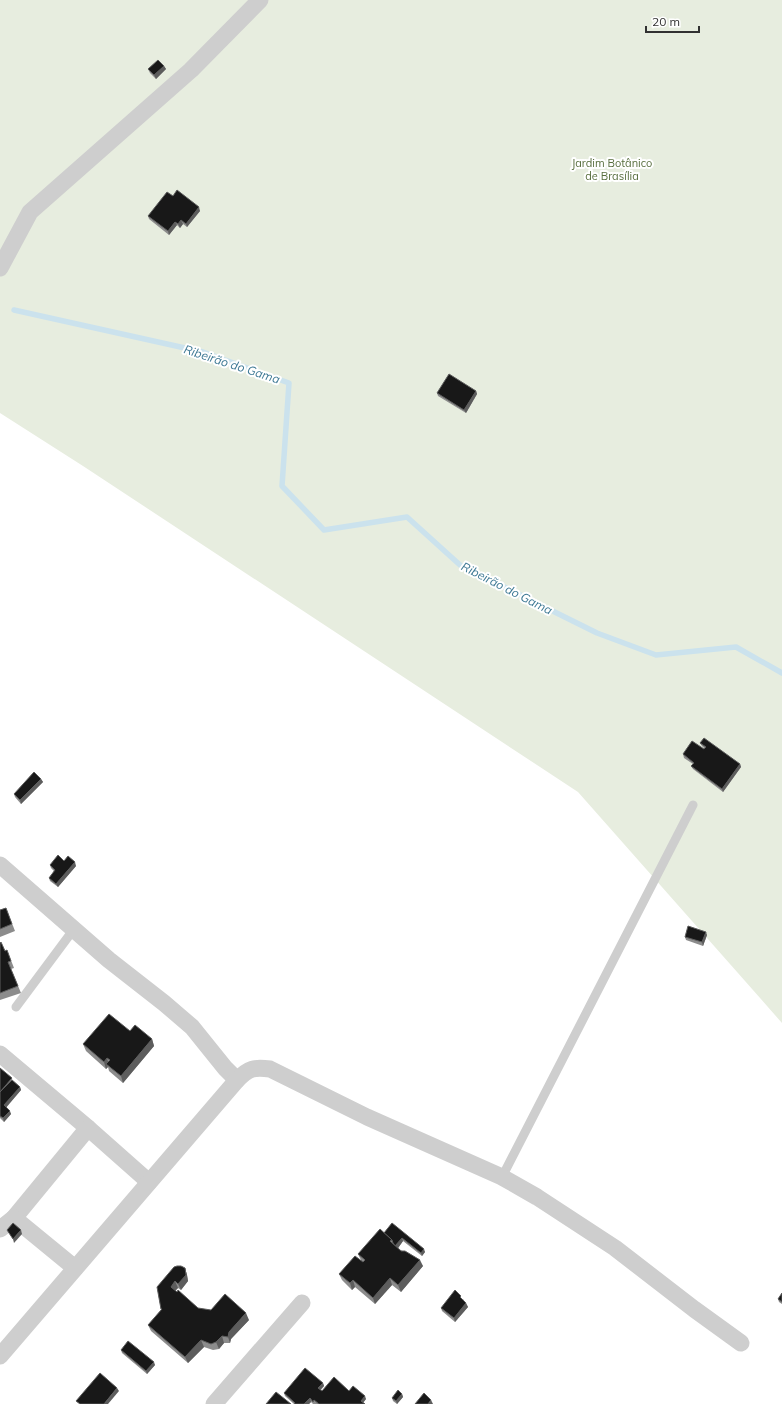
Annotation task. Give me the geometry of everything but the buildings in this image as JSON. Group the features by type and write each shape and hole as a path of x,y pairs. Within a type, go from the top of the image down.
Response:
{"street":[{"path":"0,268 30,212 191,70 260,0"},
{"path":"0,865 192,1028 225,1068 237,1080"},
{"path":"0,1054 88,1128 149,1182"},
{"path":"0,1356 237,1080 244,1073 256,1068 270,1069 366,1117 502,1177 537,1197 615,1248 741,1343"},
{"path":"0,1229 14,1218 88,1128"},
{"path":"14,1218 75,1268"},
{"path":"214,1404 302,1303"}],"lane":[{"path":"502,1177 693,805"},
{"path":"16,1007 74,929"}],"green space":[{"name":"Jardim Botânico de Brasília","path":"0,0 782,0 782,1023 578,792 0,413"}],"waterway":[{"name":"Ribeirão do Gama","path":"14,310 203,352 289,383 282,486 324,530 407,517 460,565 597,633 656,655 736,647 782,673"}]}
